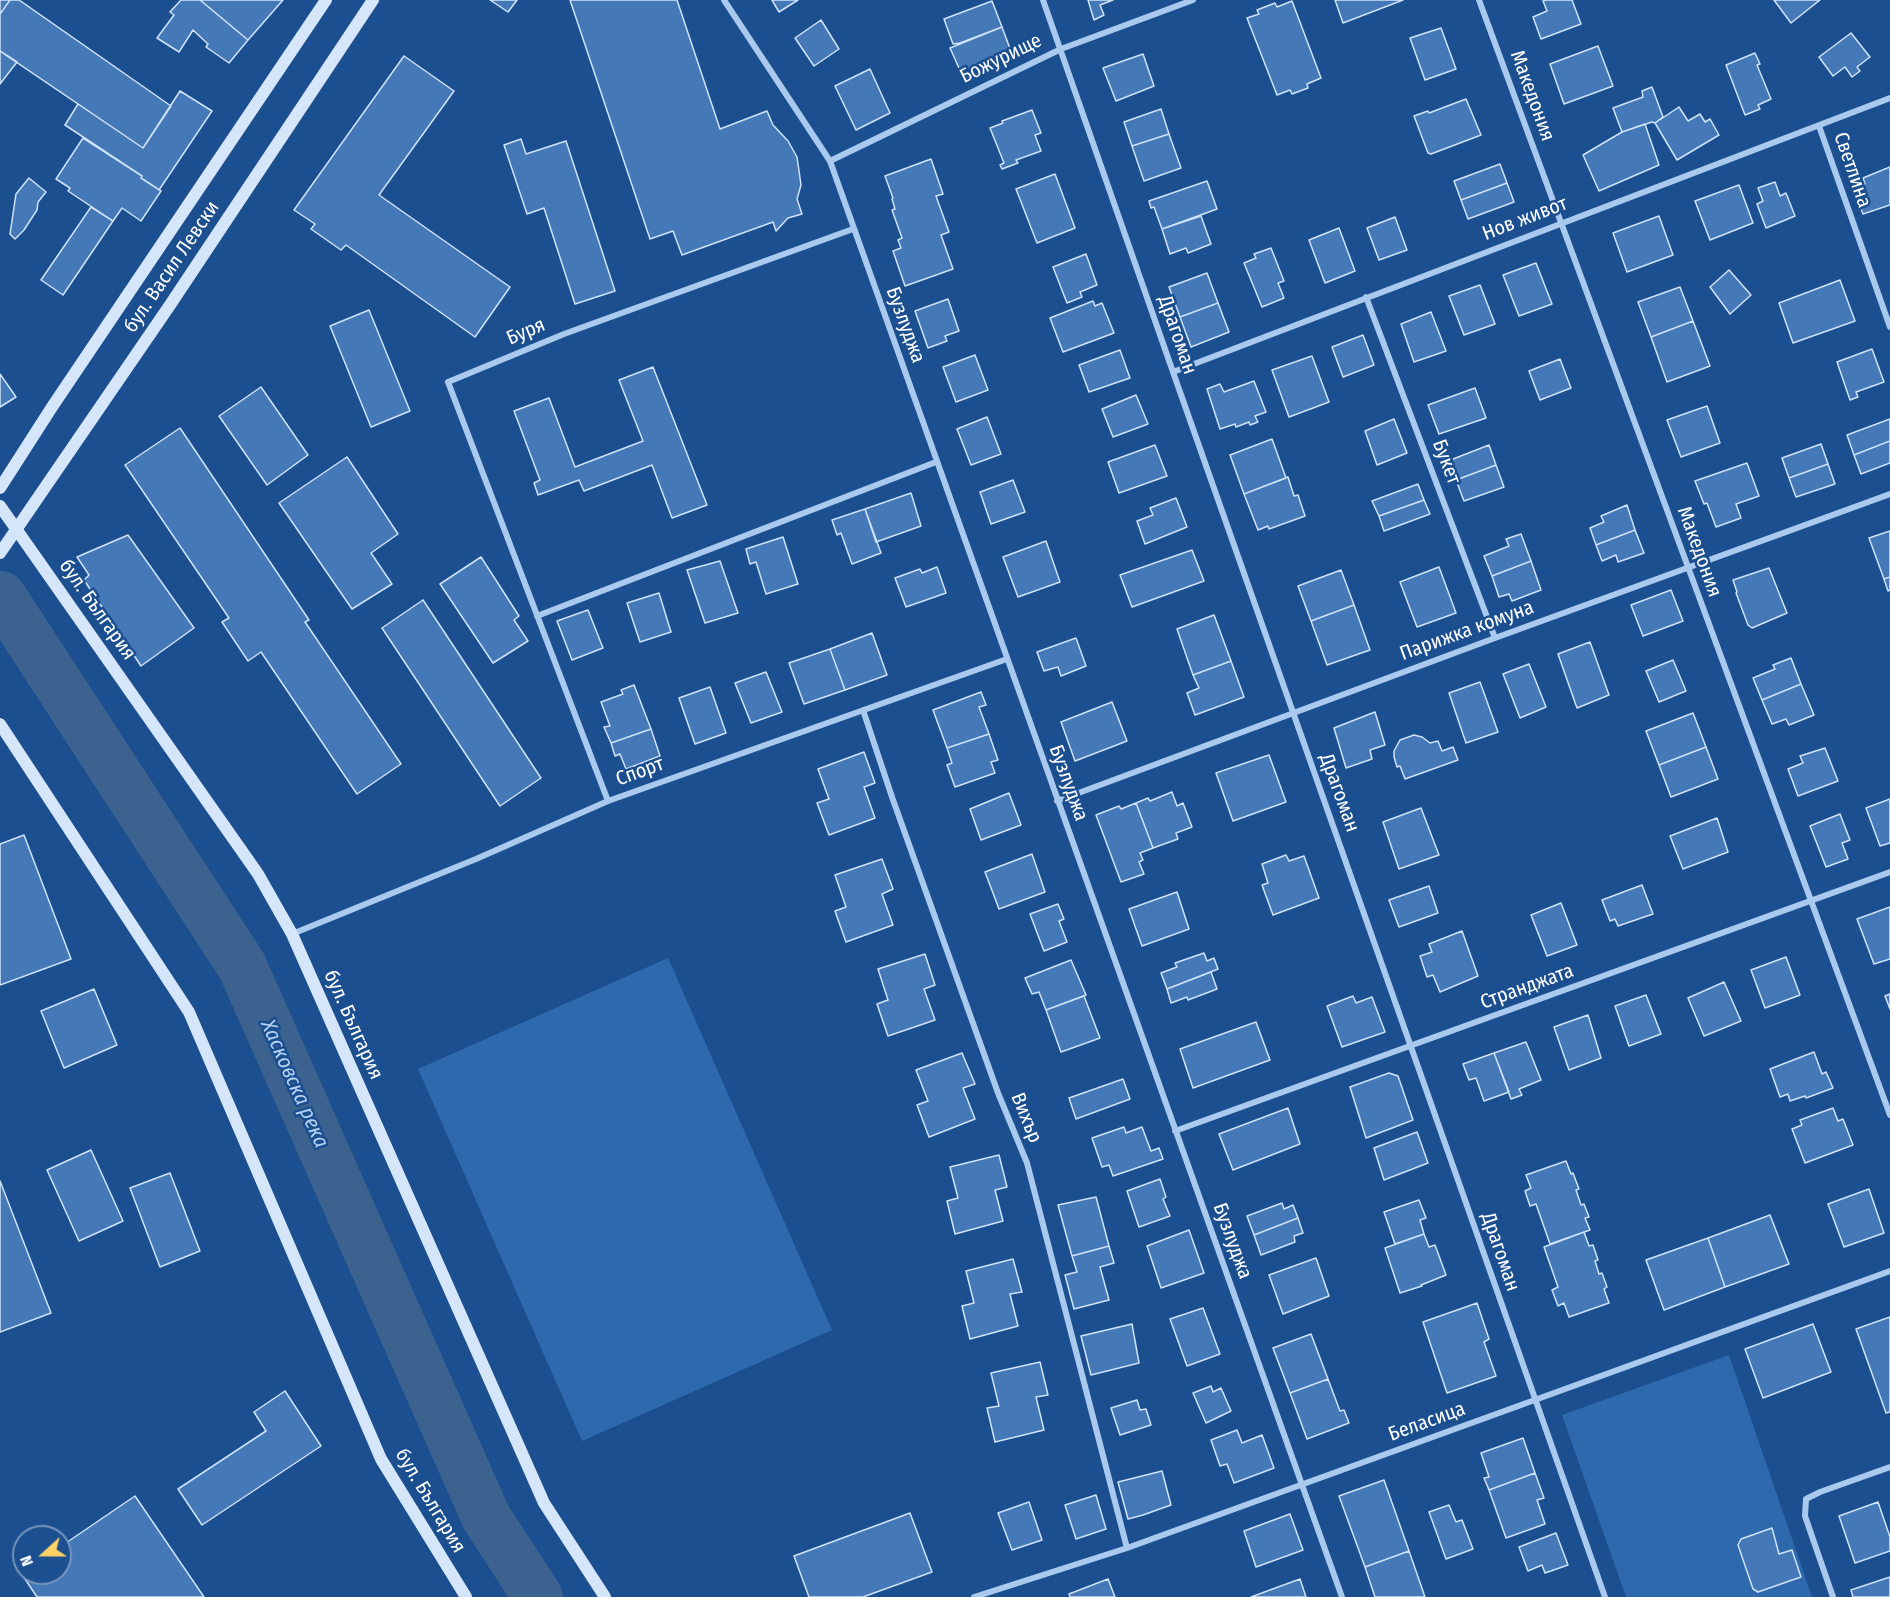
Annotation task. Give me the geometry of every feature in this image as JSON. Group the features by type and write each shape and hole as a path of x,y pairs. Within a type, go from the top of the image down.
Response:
{"street":[{"name":"бул. Васил Левски","path":"0,488 326,0"},
{"name":"бул. Васил Левски","path":"0,553 170,305 373,0"},
{"name":"Бузлуджа","path":"724,0 830,161 1342,1597"},
{"name":"Драгоман","path":"1043,0 1605,1597"},
{"name":"Божурище","path":"830,161 1061,49 1193,0"},
{"name":"Македония","path":"1479,0 1890,1115"},
{"name":"Нов живот","path":"1173,372 1890,98"},
{"name":"Светлина","path":"1819,126 1890,327"},
{"name":"Буря","path":"608,801 448,382 564,334 853,229"},
{"name":"Букет","path":"1366,297 1495,638"},
{"path":"537,616 936,462"},
{"name":"Парижка комуна","path":"1057,801 1890,494"},
{"name":"бул. България","path":"0,506 258,874 292,934 544,1503 605,1597"},
{"name":"Спорт","path":"292,934 476,859 608,801 1006,659"},
{"name":"Вихър","path":"863,710 994,1082 1027,1163 1127,1548"},
{"name":"бул. България","path":"0,724 189,1012 381,1460 466,1597"},
{"name":"Странджата","path":"1175,1131 1890,872"},
{"name":"Беласица","path":"974,1597 1127,1548 1890,1271"},
{"path":"1833,1597 1805,1516 1806,1499 1890,1467"}],"shaded area":[{"path":"668,958 832,1330 582,1441 418,1069"},
{"path":"1729,1355 1812,1597 1626,1597 1562,1415"}],"building":[{"path":"0,0 10,0 0,14"},
{"path":"10,0 19,0 171,106 143,148 0,51 0,14"},
{"path":"181,0 200,0 248,40 229,63 206,47 208,44 193,30 179,52 157,38 174,15 170,12"},
{"path":"200,0 283,0 248,40"},
{"path":"490,0 517,0 508,12"},
{"path":"570,0 677,0 720,129 767,111 773,125 788,141 797,157 801,185 797,199 802,214 788,218 776,231 773,222 682,255 673,231 650,239"},
{"path":"772,0 798,0 779,12"},
{"path":"1088,0 1113,0 1100,5 1104,15 1094,20"},
{"path":"1335,0 1403,0 1343,23"},
{"path":"1572,0 1581,24 1541,39 1533,17 1547,11 1543,1"},
{"path":"1774,0 1820,0 1791,23"},
{"path":"992,1 1002,27 953,44 944,19"},
{"path":"1292,1 1321,78 1307,84 1308,88 1292,94 1290,90 1277,95 1247,18 1259,14 1257,10 1275,3 1277,7"},
{"path":"821,20 839,49 814,66 795,38"},
{"path":"1002,27 1012,54 963,77 950,48"},
{"path":"1441,28 1456,69 1425,80 1410,38"},
{"path":"1851,33 1870,57 1857,67 1860,71 1852,77 1845,67 1833,76 1819,57"},
{"path":"1598,46 1613,86 1564,104 1550,64"},
{"path":"0,51 17,62 0,84"},
{"path":"1755,53 1760,64 1757,65 1771,99 1758,105 1760,109 1745,115 1726,65"},
{"path":"1143,54 1154,86 1116,101 1103,68"},
{"path":"404,56 454,91 379,195 510,287 475,337 346,245 341,250 311,229 315,224 294,210"},
{"path":"870,69 890,113 856,130 835,86"},
{"path":"1652,87 1663,117 1655,123 1622,132 1613,108 1643,97 1642,91"},
{"path":"180,91 212,111 159,190 141,178 142,176 65,125 78,104 143,148"},
{"path":"1466,99 1481,135 1431,154 1428,153 1414,116 1428,111 1429,113"},
{"path":"1679,107 1688,121 1700,114 1705,122 1710,119 1719,135 1677,160 1655,123"},
{"path":"1161,109 1169,134 1132,146 1124,122"},
{"path":"1032,110 1041,133 1035,135 1041,151 1016,160 1018,163 1002,169 1000,165 1004,163 990,128"},
{"path":"1645,124 1659,165 1599,191 1583,155 1622,132"},
{"path":"1169,134 1181,168 1144,181 1132,146"},
{"path":"83,138 161,191 141,221 122,208 113,221 68,191 70,188 56,179"},
{"path":"521,139 526,154 566,141 615,291 575,304 544,208 527,214 504,145"},
{"path":"931,159 943,194 936,196 949,232 941,235 953,269 905,286 893,251 901,248 898,240 902,238 892,210 895,209 893,198 885,176"},
{"path":"1500,164 1507,183 1461,200 1454,181"},
{"path":"1890,167 1890,205 1863,214 1853,189 1865,184 1863,178"},
{"path":"1055,174 1075,228 1037,243 1016,189"},
{"path":"29,178 46,192 38,202 37,210 24,230 15,239 10,234 16,194"},
{"path":"1207,181 1217,209 1162,229 1154,207 1151,208 1149,201"},
{"path":"1775,182 1780,196 1786,193 1795,216 1766,228 1757,204 1763,201 1758,188"},
{"path":"1507,183 1514,202 1468,219 1461,200"},
{"path":"1739,185 1753,223 1710,240 1695,201"},
{"path":"91,207 113,221 63,295 41,280"},
{"path":"1201,216 1211,244 1188,253 1186,248 1170,254 1162,229"},
{"path":"1659,216 1673,255 1627,272 1613,233"},
{"path":"1395,217 1407,250 1379,260 1367,228"},
{"path":"1339,228 1355,271 1325,283 1309,240"},
{"path":"1271,248 1284,281 1278,283 1284,298 1262,307 1244,263 1256,258 1254,254"},
{"path":"1086,254 1097,285 1080,292 1082,297 1067,303 1053,267"},
{"path":"1536,263 1552,304 1519,316 1503,275"},
{"path":"1729,270 1751,295 1730,314 1710,287"},
{"path":"1207,273 1218,303 1180,317 1169,287"},
{"path":"1840,280 1855,321 1793,343 1779,303"},
{"path":"1480,285 1495,324 1464,335 1449,296"},
{"path":"1680,287 1693,321 1651,337 1638,302"},
{"path":"948,299 959,331 945,336 947,341 928,348 915,311"},
{"path":"1093,301 1095,306 1102,303 1114,333 1063,352 1050,318"},
{"path":"1218,303 1229,332 1191,347 1180,317"},
{"path":"369,310 410,411 371,427 330,326"},
{"path":"1431,312 1446,351 1414,362 1401,324"},
{"path":"1693,321 1710,366 1667,382 1651,337"},
{"path":"1363,335 1374,365 1343,377 1332,347"},
{"path":"1872,349 1884,382 1856,392 1858,397 1850,400 1837,362"},
{"path":"1120,350 1130,378 1089,392 1079,365"},
{"path":"975,355 988,390 956,402 943,367"},
{"path":"1312,356 1329,402 1289,417 1272,370"},
{"path":"1560,359 1571,388 1540,400 1529,371"},
{"path":"653,367 707,505 672,518 652,465 584,491 579,480 538,495 534,483 540,480 514,411 549,398 575,467 643,441 619,380"},
{"path":"0,374 16,397 0,407"},
{"path":"1254,381 1266,412 1255,416 1258,422 1250,425 1249,422 1236,427 1235,424 1220,429 1207,389 1220,384 1224,392"},
{"path":"261,387 308,455 267,485 219,416"},
{"path":"1475,388 1486,418 1439,434 1428,405"},
{"path":"1136,395 1148,424 1113,437 1102,409"},
{"path":"1707,406 1720,443 1681,457 1667,420"},
{"path":"987,417 1001,454 971,465 957,429"},
{"path":"1394,419 1407,453 1377,465 1365,431"},
{"path":"1890,419 1890,441 1854,455 1847,435"},
{"path":"180,428 309,620 305,622 401,764 357,794 261,652 248,661 222,622 229,618 125,465"},
{"path":"1272,439 1286,478 1244,494 1230,455"},
{"path":"1890,441 1890,463 1861,474 1854,455"},
{"path":"1821,444 1828,464 1789,478 1782,458"},
{"path":"1155,445 1167,476 1119,493 1108,462"},
{"path":"1489,445 1496,465 1456,480 1448,461"},
{"path":"347,457 398,534 371,553 392,584 352,609 279,503"},
{"path":"1747,463 1759,496 1736,504 1741,518 1716,527 1695,481"},
{"path":"1828,464 1835,484 1796,497 1789,478"},
{"path":"1496,465 1504,487 1464,501 1456,480"},
{"path":"1288,477 1294,496 1298,495 1305,516 1269,529 1268,526 1258,530 1244,494"},
{"path":"1013,480 1025,512 991,524 980,492"},
{"path":"1418,484 1424,500 1379,516 1372,501"},
{"path":"911,493 921,526 876,542 865,509"},
{"path":"1176,498 1187,527 1145,544 1137,521 1153,515 1150,508"},
{"path":"1424,500 1430,514 1384,531 1379,516"},
{"path":"1627,505 1635,530 1596,545 1590,528 1604,522 1601,516"},
{"path":"865,509 881,553 852,564 841,533 837,535 832,520"},
{"path":"1635,530 1644,553 1618,562 1616,555 1602,561 1596,545"},
{"path":"1890,531 1890,577 1884,579 1869,538"},
{"path":"1521,534 1531,561 1492,576 1484,556 1509,546 1506,539"},
{"path":"128,535 194,628 141,666 84,580 89,575 77,557"},
{"path":"783,537 798,584 766,594 756,562 750,564 746,549"},
{"path":"1046,541 1060,582 1018,597 1003,557"},
{"path":"1192,550 1204,581 1132,607 1120,575"},
{"path":"481,557 519,616 514,620 528,641 493,663 440,584"},
{"path":"720,561 738,613 705,623 687,570"},
{"path":"1531,561 1541,590 1512,601 1509,594 1499,597 1492,576"},
{"path":"937,567 946,593 906,607 895,578 920,569 922,573"},
{"path":"1439,567 1456,613 1417,627 1400,582"},
{"path":"1769,568 1787,613 1752,628 1748,625 1733,580"},
{"path":"1341,570 1354,605 1311,621 1298,586"},
{"path":"1890,577 1890,590 1888,591 1884,579"},
{"path":"1671,590 1683,621 1643,636 1631,605"},
{"path":"659,593 671,632 640,642 627,603"},
{"path":"423,600 541,778 500,806 382,628"},
{"path":"1354,605 1370,650 1327,665 1311,621"},
{"path":"588,610 603,648 572,660 557,621"},
{"path":"1214,615 1231,661 1193,675 1177,629"},
{"path":"872,633 887,675 845,690 830,649"},
{"path":"1076,638 1086,666 1061,676 1058,667 1044,671 1037,652"},
{"path":"1590,642 1609,695 1577,708 1558,654"},
{"path":"830,649 845,690 804,704 789,663"},
{"path":"1791,658 1801,684 1762,700 1753,678 1775,669 1773,665"},
{"path":"1673,660 1686,691 1659,702 1646,671"},
{"path":"1231,661 1244,697 1195,715 1187,693 1199,688 1193,675"},
{"path":"1529,664 1546,707 1520,718 1503,674"},
{"path":"766,672 782,712 751,723 735,683"},
{"path":"1480,682 1498,732 1466,743 1449,693"},
{"path":"1801,684 1814,715 1789,725 1786,719 1772,724 1762,700"},
{"path":"634,685 651,729 611,743 604,727 610,726 601,702 623,694 621,690"},
{"path":"710,687 726,733 695,744 679,698"},
{"path":"981,692 986,705 979,707 989,734 947,748 933,710"},
{"path":"1112,702 1127,741 1075,761 1061,722"},
{"path":"1375,712 1385,745 1370,750 1372,759 1346,768 1334,728"},
{"path":"1693,713 1706,747 1659,765 1646,731"},
{"path":"651,729 660,756 626,769 620,754 615,756 611,743"},
{"path":"989,734 998,760 991,762 995,773 955,787 947,765 952,763 947,748"},
{"path":"1414,735 1430,743 1438,741 1442,751 1453,747 1458,760 1405,779 1400,766 1397,767 1394,751 1400,740"},
{"path":"1706,747 1718,779 1671,797 1659,765"},
{"path":"1825,748 1838,781 1798,796 1788,769 1803,763 1800,756"},
{"path":"864,752 875,783 864,787 875,818 829,835 817,803 829,799 818,769"},
{"path":"1269,755 1286,802 1233,821 1216,773"},
{"path":"1172,792 1177,806 1183,803 1192,827 1176,833 1178,839 1153,848 1136,803 1148,798 1150,801"},
{"path":"1009,793 1021,825 981,840 970,809"},
{"path":"1890,799 1890,843 1880,846 1866,808"},
{"path":"1136,803 1153,848 1140,853 1143,860 1139,862 1144,874 1121,882 1096,815 1119,806 1121,809"},
{"path":"1421,808 1439,855 1399,869 1383,822"},
{"path":"1840,814 1850,840 1842,843 1848,859 1826,867 1810,826"},
{"path":"1717,818 1728,852 1683,869 1670,836"},
{"path":"24,835 71,959 0,985 0,844"},
{"path":"1032,854 1045,892 999,909 985,872"},
{"path":"1286,855 1289,861 1304,856 1319,898 1273,915 1262,885 1268,883 1262,864"},
{"path":"882,859 893,889 882,894 893,925 846,942 835,911 846,907 835,875"},
{"path":"1642,885 1653,914 1618,926 1615,919 1610,921 1602,900"},
{"path":"1429,886 1438,913 1399,927 1389,900"},
{"path":"1177,892 1189,929 1142,946 1129,909"},
{"path":"1561,903 1577,945 1547,956 1531,915"},
{"path":"1058,904 1064,919 1059,921 1067,942 1044,951 1030,914"},
{"path":"1890,907 1890,959 1874,964 1857,919"},
{"path":"1462,931 1478,976 1440,992 1433,975 1427,977 1420,956 1432,952 1429,944"},
{"path":"1204,953 1207,961 1214,958 1218,969 1167,989 1161,973 1177,967 1175,963"},
{"path":"925,954 935,985 924,989 935,1020 888,1036 877,1004 888,1000 878,969"},
{"path":"1786,957 1800,995 1765,1008 1751,970"},
{"path":"1071,960 1086,995 1046,1010 1039,992 1032,994 1025,978"},
{"path":"1211,972 1217,989 1188,1000 1187,997 1171,1003 1167,989"},
{"path":"1724,982 1741,1021 1704,1036 1688,998"},
{"path":"94,989 117,1045 64,1068 41,1011"},
{"path":"1890,994 1890,1009 1885,996"},
{"path":"1646,995 1661,1034 1629,1046 1615,1006"},
{"path":"1084,996 1100,1038 1061,1052 1046,1010"},
{"path":"1353,996 1356,1003 1372,997 1385,1032 1342,1047 1327,1006"},
{"path":"1588,1015 1601,1058 1569,1070 1554,1027"},
{"path":"1256,1022 1270,1060 1193,1088 1180,1049"},
{"path":"1526,1042 1541,1080 1519,1089 1522,1095 1511,1099 1494,1053"},
{"path":"1814,1052 1822,1074 1826,1072 1833,1088 1790,1101 1788,1094 1780,1097 1770,1069"},
{"path":"962,1053 975,1084 963,1088 975,1119 929,1137 917,1105 928,1101 916,1070"},
{"path":"1494,1053 1509,1092 1484,1101 1476,1078 1469,1080 1463,1064"},
{"path":"1389,1073 1398,1076 1413,1120 1366,1138 1350,1087"},
{"path":"1123,1079 1130,1099 1076,1119 1069,1098"},
{"path":"1288,1108 1300,1144 1233,1170 1219,1134"},
{"path":"1833,1108 1838,1121 1843,1119 1853,1145 1805,1163 1792,1129 1802,1125 1800,1120"},
{"path":"1124,1127 1126,1133 1142,1127 1151,1151 1159,1148 1163,1159 1113,1176 1109,1165 1102,1167 1092,1138"},
{"path":"1417,1132 1428,1163 1384,1180 1374,1148"},
{"path":"91,1150 123,1221 79,1241 47,1170"},
{"path":"999,1155 1007,1187 995,1190 1003,1221 955,1234 947,1201 958,1198 950,1167"},
{"path":"1566,1161 1579,1189 1576,1190 1581,1205 1584,1204 1589,1217 1585,1218 1590,1230 1550,1244 1536,1204 1530,1206 1525,1191 1531,1188 1526,1175"},
{"path":"170,1173 200,1251 160,1267 130,1188"},
{"path":"1160,1179 1166,1197 1163,1199 1170,1216 1139,1227 1127,1191"},
{"path":"0,1181 51,1313 0,1332"},
{"path":"1869,1189 1884,1233 1844,1247 1828,1204"},
{"path":"1096,1197 1109,1246 1072,1256 1058,1205"},
{"path":"1419,1200 1426,1218 1420,1220 1424,1234 1395,1244 1384,1212"},
{"path":"1282,1203 1284,1209 1293,1205 1298,1218 1254,1235 1247,1216"},
{"path":"1770,1215 1789,1264 1725,1287 1708,1238"},
{"path":"1298,1218 1303,1233 1294,1236 1295,1242 1261,1255 1254,1235"},
{"path":"1189,1230 1204,1273 1161,1288 1147,1246"},
{"path":"1584,1232 1589,1246 1593,1245 1598,1260 1595,1261 1599,1274 1602,1273 1607,1287 1604,1289 1609,1303 1569,1317 1564,1303 1558,1306 1552,1290 1558,1287 1544,1247"},
{"path":"1424,1234 1429,1247 1435,1245 1446,1275 1400,1293 1385,1248"},
{"path":"1708,1238 1725,1287 1664,1310 1646,1260"},
{"path":"1109,1246 1114,1263 1100,1267 1109,1300 1074,1309 1065,1275 1077,1272 1072,1256"},
{"path":"1316,1258 1329,1296 1283,1314 1269,1275"},
{"path":"1013,1259 1022,1292 1010,1294 1018,1326 970,1339 962,1306 974,1303 966,1271"},
{"path":"1477,1303 1489,1339 1484,1342 1496,1376 1447,1393 1423,1322"},
{"path":"1203,1308 1220,1354 1187,1366 1170,1319"},
{"path":"1890,1317 1890,1412 1886,1413 1856,1329"},
{"path":"1132,1324 1139,1363 1091,1375 1081,1336"},
{"path":"1813,1324 1831,1372 1763,1398 1745,1349"},
{"path":"1311,1334 1328,1379 1290,1393 1273,1348"},
{"path":"1040,1362 1048,1395 1036,1397 1044,1430 995,1442 987,1408 999,1406 991,1373"},
{"path":"1328,1379 1340,1411 1344,1410 1349,1423 1307,1439 1290,1393"},
{"path":"1211,1386 1213,1392 1221,1388 1231,1411 1206,1423 1193,1393"},
{"path":"285,1391 321,1446 202,1525 178,1489 266,1431 254,1412"},
{"path":"1137,1400 1140,1410 1146,1409 1151,1425 1120,1435 1111,1408"},
{"path":"1237,1430 1242,1443 1262,1435 1274,1468 1234,1483 1227,1464 1220,1466 1211,1440"},
{"path":"1523,1438 1535,1473 1489,1490 1484,1478 1489,1477 1481,1453"},
{"path":"1162,1471 1171,1505 1128,1519 1118,1482"},
{"path":"1535,1473 1544,1498 1537,1500 1545,1524 1506,1538 1489,1490"},
{"path":"1384,1480 1409,1551 1365,1567 1339,1496"},
{"path":"1096,1495 1106,1529 1076,1539 1065,1505"},
{"path":"135,1496 204,1597 37,1597 29,1585 72,1585 72,1539"},
{"path":"1029,1502 1042,1540 1012,1550 998,1513"},
{"path":"1878,1502 1890,1537 1890,1551 1855,1563 1839,1516"},
{"path":"1449,1505 1456,1522 1462,1520 1473,1549 1446,1559 1429,1512"},
{"path":"910,1513 932,1572 863,1597 809,1597 794,1556"},
{"path":"1290,1514 1303,1550 1256,1567 1244,1531"},
{"path":"1772,1528 1779,1554 1792,1550 1801,1577 1758,1592 1753,1589 1738,1545 1741,1539"},
{"path":"1556,1533 1568,1565 1545,1573 1542,1565 1528,1571 1519,1547"},
{"path":"1409,1551 1425,1597 1375,1597 1365,1567"},
{"path":"1890,1577 1890,1597 1853,1597 1851,1590"},
{"path":"1108,1579 1115,1597 1070,1597 1069,1594"},
{"path":"1300,1579 1306,1597 1251,1597"}],"waterway":[{"name":"Хасковска река","path":"1,596 242,966 486,1517 538,1597"}]}
